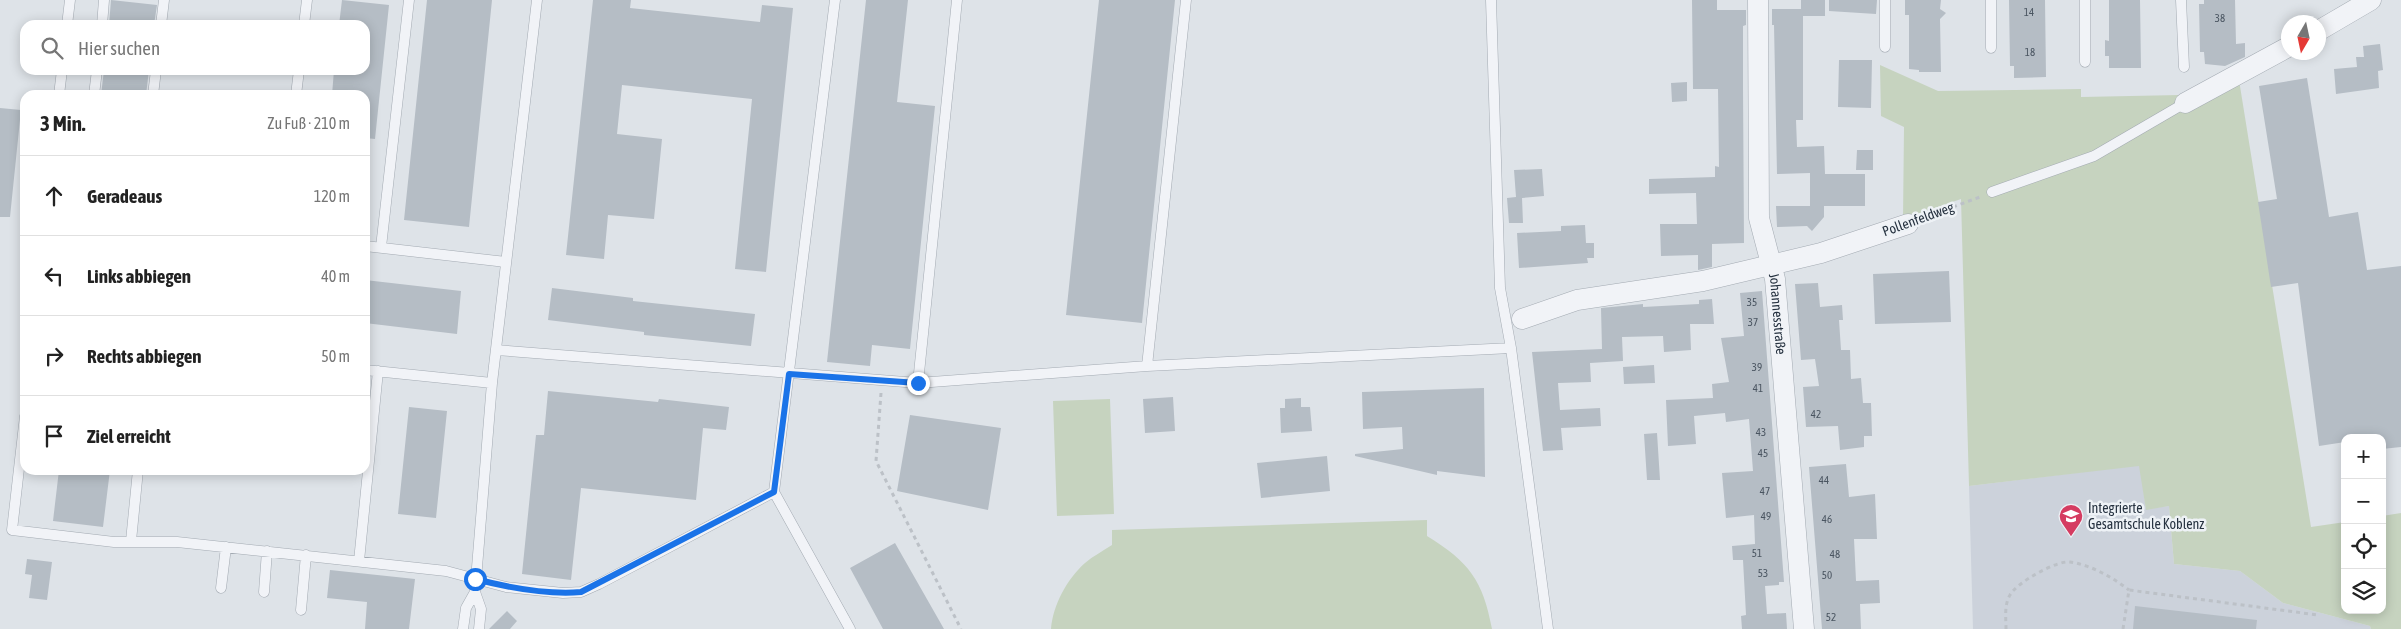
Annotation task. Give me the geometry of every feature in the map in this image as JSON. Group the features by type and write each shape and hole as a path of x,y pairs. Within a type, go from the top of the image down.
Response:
{"street":[{"name":"Johannesstraße","path":"1758,0 1758,218 1775,279 1804,629"},
{"path":"2326,26 2371,0"},
{"path":"2185,103 2281,51"},
{"name":"Pollenfeldweg","path":"1522,319 1577,300 1703,281 1821,253 1908,224"}],"lane":[{"path":"68,20 70,0"},
{"path":"102,20 104,0"},
{"path":"162,20 164,0"},
{"path":"305,20 307,0"},
{"path":"381,248 409,0"},
{"path":"463,629 466,608 474,592 492,383 537,0"},
{"path":"835,0 774,492 850,629"},
{"path":"918,383 957,0"},
{"path":"1147,366 1186,0"},
{"path":"1491,0 1500,288 1511,348 1548,629"},
{"path":"1885,0 1885,46"},
{"path":"1991,0 1991,48"},
{"path":"2085,0 2085,62"},
{"path":"2181,0 2184,67"},
{"path":"60,90 61,75"},
{"path":"95,90 96,75"},
{"path":"154,90 155,75"},
{"path":"297,90 298,75"},
{"path":"1992,192 2094,156 2185,103"},
{"path":"370,247 506,262"},
{"path":"496,350 918,383 1147,366 1511,348"},
{"path":"370,370 492,383"},
{"path":"370,451 378,371"},
{"path":"20,460 12,530 114,542 177,542 446,571 506,587 563,594 581,592 774,492"},
{"path":"131,541 138,475"},
{"path":"359,561 368,475"},
{"path":"222,588 226,547"},
{"path":"264,592 267,551"},
{"path":"301,610 306,556"},
{"path":"474,592 481,609 479,629"}],"path":[{"name":"Pollenfeldweg","path":"1908,224 1992,192"},
{"path":"881,381 876,461 961,629"},
{"path":"2006,629 2007,602 2015,587 2059,562 2070,562 2094,570 2112,578 2129,590 2318,615"},
{"path":"2123,629 2129,590"}],"shaded area":[{"name":"Integrierte Gesamtschule Koblenz","path":"2140,465 2146,509 2169,506 2174,564 2240,571 2283,603 2370,626 2371,629 1973,629 1969,486"}],"green space":[{"path":"1880,65 1938,91 2081,89 2081,97 2180,95 2182,113 2239,80 2311,527 2341,523 2341,614 2386,614 2386,515 2401,513 2401,629 2371,629 2370,626 2283,603 2240,571 2174,564 2169,506 2146,510 2139,466 1969,486 1961,199 1903,219 1904,127 1881,116"},
{"path":"1110,399 1114,514 1057,516 1053,401"},
{"path":"1427,520 1427,536 1464,564 1479,585 1492,629 1051,629 1052,620 1062,593 1078,569 1112,545 1112,530"}],"building":[{"path":"111,0 157,5 155,20 109,20"},
{"path":"342,0 389,5 375,139 370,138 370,90 332,90 334,75 370,75 370,20 340,20"},
{"path":"427,0 492,0 469,227 404,220"},
{"path":"593,0 631,0 630,8 760,22 762,5 793,8 766,272 735,269 752,99 622,85 617,134 662,139 654,219 608,215 604,259 566,255"},
{"path":"866,0 908,0 897,102 935,106 910,349 872,345 870,366 827,362"},
{"path":"1099,0 1175,0 1142,323 1066,315"},
{"path":"1692,0 1717,0 1717,10 1746,10 1746,25 1743,26 1744,243 1712,244 1712,267 1698,270 1698,255 1661,256 1660,224 1697,224 1696,193 1649,194 1649,179 1715,177 1715,166 1719,167 1718,89 1693,89"},
{"path":"1801,0 1825,0 1825,16 1803,16 1803,120 1796,120 1797,147 1824,146 1825,174 1865,174 1865,206 1824,206 1824,217 1812,231 1807,226 1777,227 1776,206 1810,206 1810,173 1777,174 1774,25 1772,25 1772,9 1801,9"},
{"path":"1829,0 1877,0 1876,14 1829,11"},
{"path":"1905,0 1941,0 1940,9 1946,13 1940,19 1941,72 1919,72 1919,70 1909,69 1909,15 1905,15"},
{"path":"2009,0 2045,0 2046,77 2014,78 2014,66 2010,66"},
{"path":"2109,0 2140,0 2141,68 2109,68 2109,56 2105,56 2105,40 2109,41"},
{"path":"2204,0 2235,0 2236,44 2245,43 2245,57 2225,66 2205,64 2204,52 2200,52 2199,4 2204,4"},
{"path":"2380,44 2383,70 2378,71 2379,88 2336,94 2334,69 2357,67 2356,57 2364,57 2363,46"},
{"path":"1839,60 1872,60 1871,108 1838,107"},
{"path":"103,75 148,75 147,90 102,90"},
{"path":"2307,78 2329,217 2358,212 2367,270 2401,266 2401,447 2386,449 2386,434 2341,434 2341,443 2319,446 2298,283 2271,287 2258,202 2277,199 2259,86"},
{"path":"1687,82 1687,101 1672,102 1671,83"},
{"path":"0,108 20,110 20,120 10,217 0,217"},
{"path":"1857,150 1873,150 1873,170 1856,170"},
{"path":"1542,169 1544,196 1522,198 1523,223 1509,223 1507,198 1516,197 1514,170"},
{"path":"1585,225 1586,243 1594,243 1594,258 1587,258 1588,263 1519,268 1517,233 1561,231 1561,226"},
{"path":"1949,271 1951,322 1875,324 1873,274"},
{"path":"370,281 461,291 457,334 370,324"},
{"path":"1818,283 1820,307 1842,305 1843,320 1839,320 1841,350 1850,350 1851,379 1861,378 1863,403 1871,403 1872,436 1864,436 1864,447 1840,450 1838,426 1806,427 1803,387 1819,386 1815,359 1801,360 1795,284"},
{"path":"552,288 633,298 633,301 755,314 751,346 644,335 644,332 548,320"},
{"path":"1762,291 1784,582 1779,582 1779,585 1765,586 1767,614 1786,613 1787,629 1742,629 1741,616 1746,615 1743,560 1733,560 1732,546 1755,544 1754,515 1726,518 1722,473 1753,471 1749,419 1726,422 1725,413 1694,416 1696,444 1668,446 1666,400 1713,398 1712,384 1729,382 1721,338 1744,336 1740,293"},
{"path":"1712,299 1714,324 1690,324 1691,350 1664,352 1663,336 1622,337 1623,361 1590,363 1591,382 1558,383 1560,410 1600,408 1601,426 1561,428 1563,450 1543,451 1532,352 1602,349 1601,308 1643,304 1643,307 1699,304 1699,300"},
{"path":"1654,365 1655,383 1624,384 1623,367"},
{"path":"1484,388 1485,477 1437,471 1437,475 1355,456 1355,454 1403,449 1402,427 1363,429 1362,392"},
{"path":"548,391 658,402 659,399 729,407 726,430 703,428 696,500 581,488 571,580 522,574 536,435 544,435"},
{"path":"1173,397 1175,431 1145,433 1143,399"},
{"path":"1301,398 1301,407 1310,407 1312,431 1281,433 1280,408 1285,408 1285,399"},
{"path":"409,407 447,411 436,518 398,514"},
{"path":"910,415 1001,428 988,510 897,491"},
{"path":"1657,433 1660,480 1647,480 1644,434"},
{"path":"1327,456 1330,491 1261,498 1257,463"},
{"path":"1846,464 1849,497 1875,494 1877,539 1854,539 1856,581 1879,580 1880,603 1860,604 1861,629 1822,629 1809,467"},
{"path":"58,475 109,475 103,527 53,521"},
{"path":"895,543 944,629 883,629 850,568"},
{"path":"27,559 52,562 47,600 29,598 32,575 25,574"},
{"path":"330,570 415,579 409,629 365,629 367,602 327,598"},
{"path":"2135,606 2257,620 2256,629 2133,629"},
{"path":"507,611 517,621 510,629 489,629"}],"place":[{"name":"Integrierte Gesamtschule Koblenz","path":"2071,537"}],"route":[{"path":"475,579 506,587 563,594 581,592 774,492 789,374 918,383"}]}
